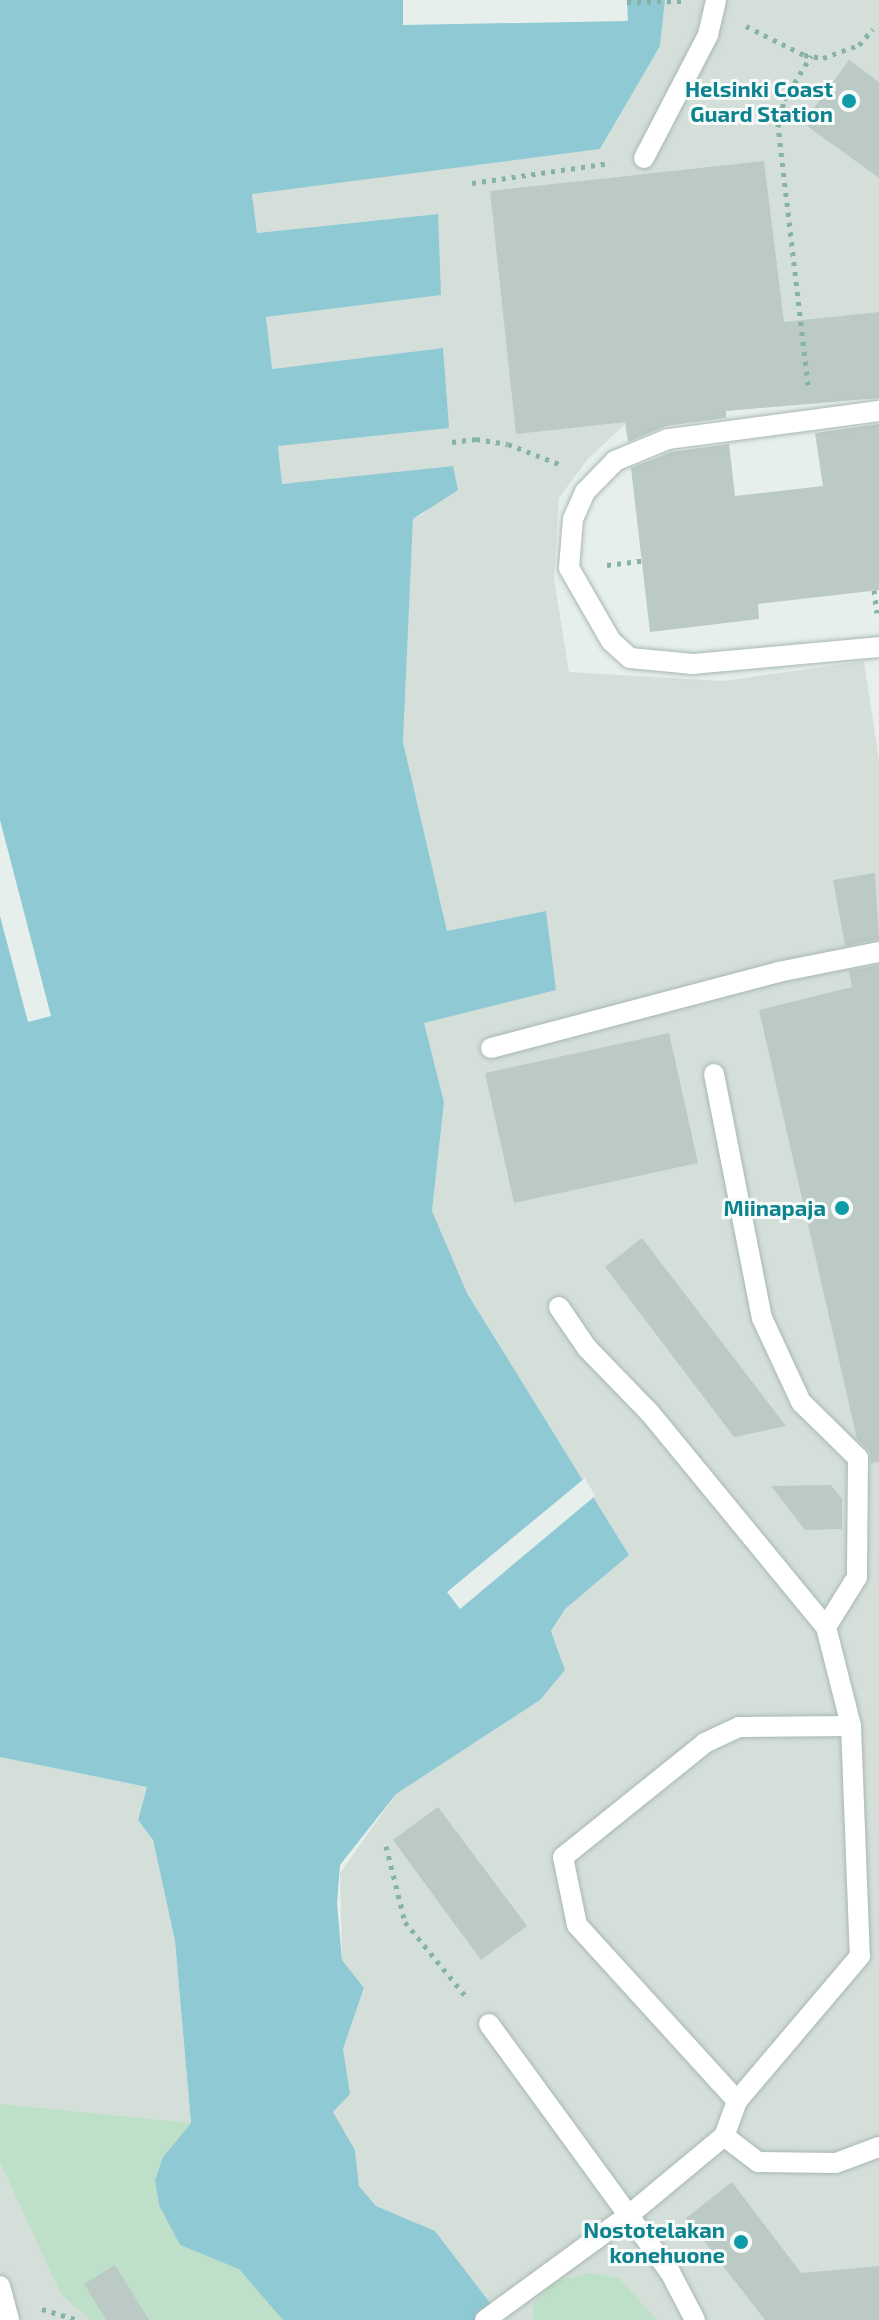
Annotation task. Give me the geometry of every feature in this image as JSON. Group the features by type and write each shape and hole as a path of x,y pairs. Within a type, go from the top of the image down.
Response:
{"lane":[{"path":"644,158 708,35 716,0"},
{"path":"879,411 668,439 615,461 594,483 573,519 569,568 611,641 630,658 693,664 879,647"},
{"path":"491,1048 778,972 879,952"},
{"path":"714,1074 762,1318 801,1402 858,1458 857,1577 826,1627"},
{"path":"485,2320 629,2215 724,2136 737,2101 870,1958 851,1726 826,1627 650,1413 587,1348 559,1307"},
{"path":"737,2101 577,1925 563,1857 705,1743 739,1727 851,1726"},
{"path":"489,2024 670,2272 695,2320"},
{"path":"724,2136 758,2162 836,2163 879,2147"},
{"path":"0,2286 9,2320"}],"path":[{"path":"627,2 686,1"},
{"path":"781,45 823,58 859,45 873,29"},
{"path":"809,390 778,127 784,100 811,56"},
{"path":"472,183 644,158"},
{"path":"452,442 476,439 508,444 594,483"},
{"path":"614,564 642,561"},
{"path":"874,590 879,626"},
{"path":"386,1846 405,1922 489,2024"}],"shaded area":[{"path":"665,0 879,0 879,367 627,422 587,460 559,498 554,579 569,672 723,681 864,661 879,761 879,2320 502,2320 435,2231 376,2206 359,2186 355,2150 333,2112 349,2094 343,2049 364,1989 342,1960 340,1873 396,1794 540,1700 565,1670 551,1631 565,1608 629,1555 467,1293 432,1211 444,1102 423,1023 556,989 447,931 403,742 413,519 424,514 452,466 282,485 278,446 443,348 271,369 266,317 440,295 438,214 257,233 252,193 600,149 660,46"},
{"path":"0,1757 147,1787 138,1820 153,1840 175,1941 191,2123 163,2157 283,2320 0,2320"}],"green space":[{"path":"0,2104 191,2123 163,2157 155,2180 159,2205 180,2245 239,2269 283,2320 90,2320 61,2294 0,2162"},
{"path":"591,2273 619,2278 657,2320 533,2320 533,2304 554,2281"}],"water":[{"path":"0,0 665,0 660,46 600,149 252,194 257,233 438,214 441,295 266,317 272,369 443,348 449,428 278,446 282,484 453,466 458,490 413,519 403,742 447,931 546,911 556,990 424,1023 444,1102 432,1211 467,1293 629,1555 565,1609 551,1631 565,1670 540,1700 396,1794 340,1865 337,1903 342,1960 364,1988 343,2049 350,2094 333,2112 355,2150 359,2186 376,2206 435,2231 503,2320 283,2320 239,2269 180,2245 159,2205 155,2180 163,2157 191,2123 175,1941 153,1840 138,1820 147,1787 0,1757"}],"pier":[{"path":"403,0 627,0 628,21 403,25"},
{"path":"0,820 51,1016 28,1022 0,916"},
{"path":"585,1478 595,1496 460,1609 447,1592"}],"building":[{"name":"Helsinki Coast Guard Station","path":"849,60 879,82 879,178 803,123"},
{"path":"764,161 784,322 879,312 879,398 726,411 726,418 666,426 628,442 625,422 516,434 490,191"},
{"path":"879,424 879,590 758,604 759,619 650,632 631,468 671,452 729,444 735,496 823,486 815,433"},
{"path":"875,873 879,939 845,946 833,880"},
{"name":"Miinapaja","path":"879,965 879,1462 871,1463 870,1452 857,1439 759,1010 852,987 849,971"},
{"path":"669,1033 698,1163 514,1203 485,1073"},
{"path":"642,1238 786,1426 734,1437 605,1267"},
{"path":"831,1485 842,1499 842,1529 805,1530 771,1486"},
{"path":"438,1807 527,1926 481,1960 393,1840"},
{"name":"Nostotelakan konehuone","path":"732,2182 801,2273 879,2266 879,2320 765,2320 686,2218"},
{"path":"115,2265 149,2320 106,2320 84,2284"}],"place":[{"name":"Helsinki Coast Guard Station","path":"849,101"},
{"name":"Miinapaja","path":"842,1208"},
{"name":"Nostotelakan konehuone","path":"741,2242"}]}
